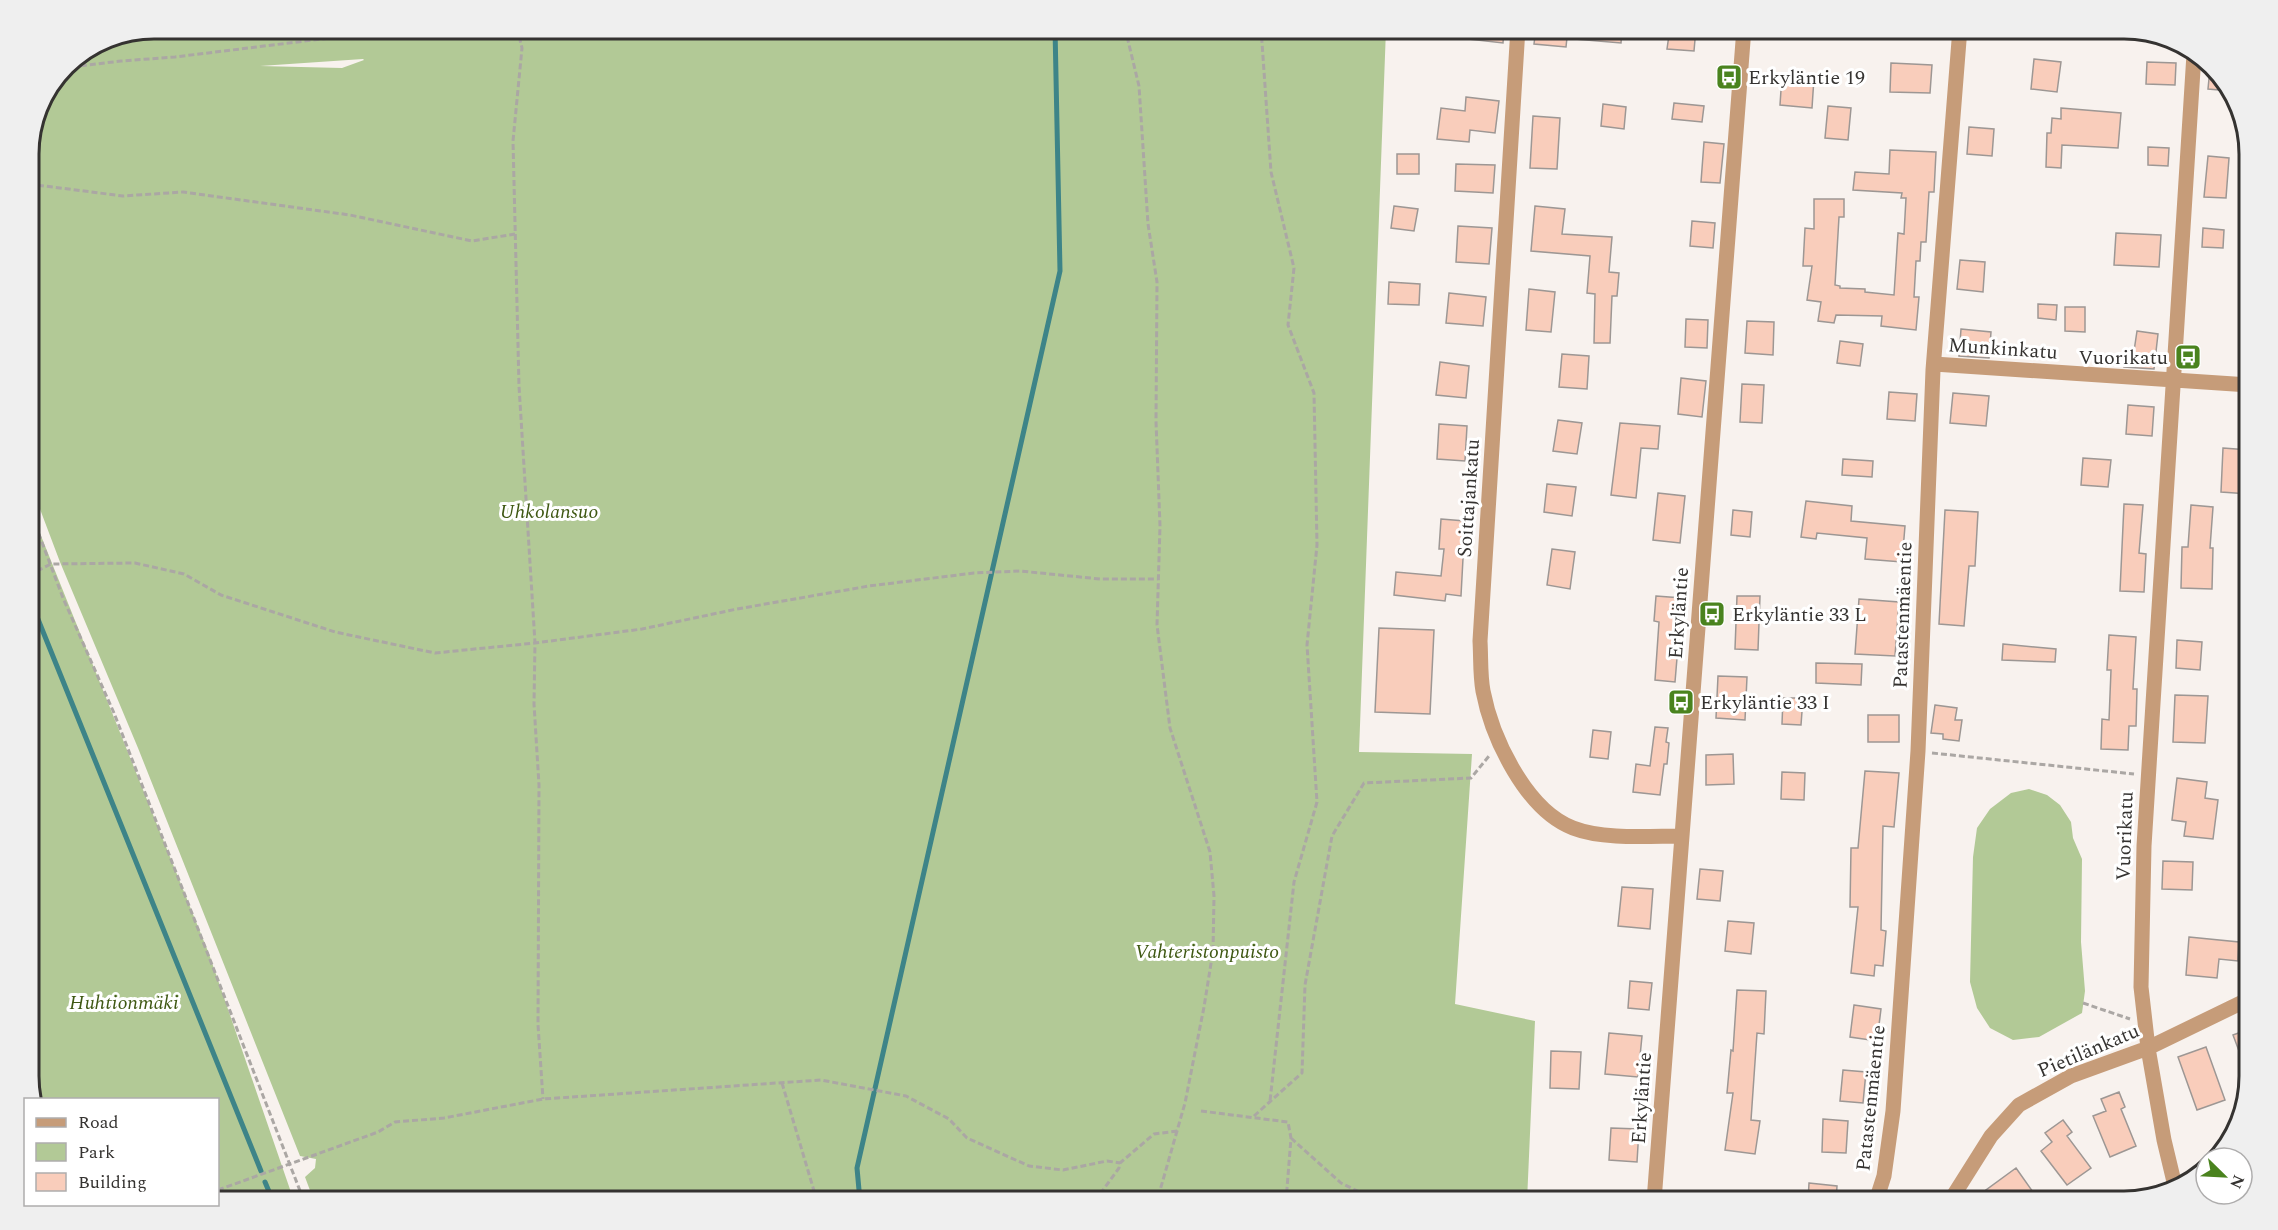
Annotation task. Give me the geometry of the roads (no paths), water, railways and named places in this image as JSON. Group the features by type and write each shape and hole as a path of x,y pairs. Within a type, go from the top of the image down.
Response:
{"street":[{"name":"Soittajankatu","path":"1517,39 1480,641 1483,690 1494,732 1536,802 1552,817 1573,828 1594,833 1682,836"},
{"name":"Erkyläntie","path":"1655,1191 1743,39"},
{"name":"Patastenmäentie","path":"1879,1191 1884,1176 1893,1111 1918,751 1934,364 1959,39"},
{"name":"Vuorikatu","path":"2173,1180 2148,1048 2141,987 2148,775 2193,63"},
{"name":"Munkinkatu","path":"1934,364 2239,384"},
{"name":"Pietilänkatu","path":"1957,1191 1991,1136 2019,1105 2071,1076 2148,1048 2239,1004"}],"waterway":[{"path":"859,1191 857,1168 1060,271 1055,39"},
{"path":"39,622 261,1171"},
{"path":"265,1182 269,1191"}],"place":[{"name":"Erkyläntie 19","path":"1729,77"},
{"name":"Vuorikatu","path":"2188,357"},
{"name":"Erkyläntie 33 L","path":"1712,614"},
{"name":"Erkyläntie 33 I","path":"1681,702"}],"park label":[{"name":"Uhkolansuo","path":"549,511"},
{"name":"Vahteristonpuisto","path":"1207,951"},
{"name":"Huhtionmäki","path":"124,1002"}]}
